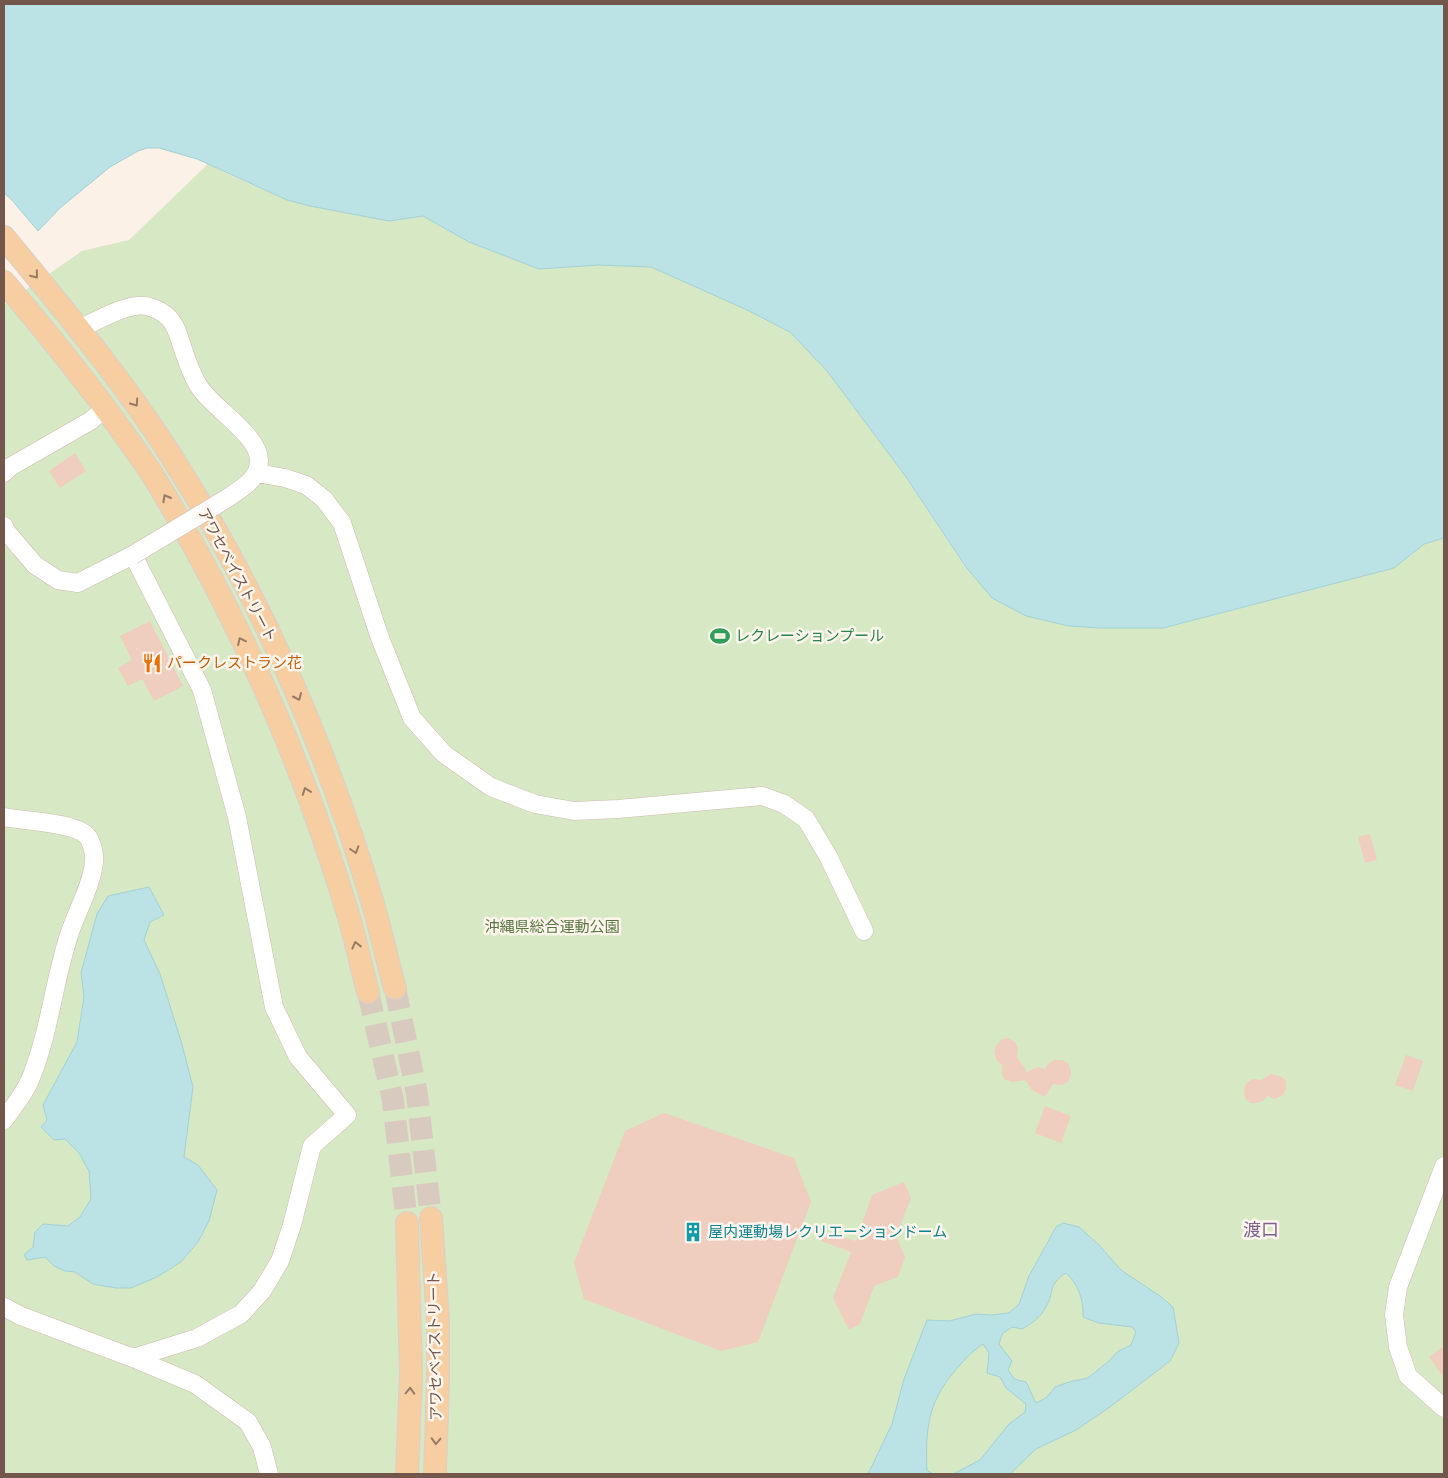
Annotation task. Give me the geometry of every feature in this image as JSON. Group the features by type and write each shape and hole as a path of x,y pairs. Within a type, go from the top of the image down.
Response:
{"main road":[{"name":"アワセベイストリート","path":"4,237 79,329 127,392 173,458 232,559 268,630 300,703 342,812 373,905 395,988"},
{"name":"アワセベイストリート","path":"4,282 52,339 151,473 206,569 275,711 324,840 348,915 368,992"},
{"name":"アワセベイストリート","path":"432,1218 438,1320 435,1474"},
{"name":"アワセベイストリート","path":"407,1223 411,1365 407,1474"}],"lane":[{"path":"4,530 35,565 58,580 78,583 133,554 226,499 247,485 257,473 260,459 251,438 216,408 200,388 188,363 175,325 164,313 149,306 134,305 79,329"},
{"path":"6,470 90,421 105,409"},
{"path":"257,473 285,478 306,485 324,499 342,523 380,638 412,718 444,754 491,787 535,804 574,811 618,810 762,796 784,804 806,820 828,856 864,931"},
{"path":"133,554 202,690 237,817 274,1007 298,1057 347,1115 312,1146 292,1225 280,1261 262,1291 241,1314 197,1338 133,1358"},
{"path":"4,817 74,828 87,836 92,847 95,862 69,936 43,1042 31,1077 19,1100 4,1120"},
{"path":"1444,1166 1398,1287 1394,1315 1398,1347 1408,1376 1444,1408"},
{"path":"4,1307 21,1316 133,1358 195,1384 248,1422 262,1448 269,1474"}],"green space":[{"name":"沖縄県総合運動公園","path":"208,164 287,200 310,206 406,218 423,216 469,242 598,265 651,267 745,309 790,332 827,371 904,474 966,567 1026,616 1069,626 1163,628 1394,568 1424,544 1444,538 1444,1474 4,1474 4,305 82,251 129,240"}],"water":[{"path":"4,4 1444,4 1444,538 1424,544 1394,568 1163,628 1069,626 1026,616 992,598 966,567 904,474 827,371 790,332 745,309 651,267 598,265 539,269 469,242 423,216 389,221 310,206 287,200 197,159 159,148 147,148 138,151 110,167 60,208 38,231 4,193"},
{"path":"149,887 164,915 150,922 144,940 160,974 193,1087 184,1157 198,1165 217,1190 209,1221 198,1242 181,1262 157,1277 131,1288 116,1288 93,1284 75,1272 65,1271 54,1266 45,1257 27,1260 24,1255 33,1247 35,1232 43,1224 68,1226 80,1217 91,1199 89,1171 79,1153 65,1139 54,1140 41,1127 47,1120 43,1105 77,1042 84,997 81,973 97,914 108,896"},
{"path":"1063,1223 1079,1227 1099,1245 1121,1270 1173,1307 1179,1343 1170,1361 1110,1407 1076,1430 1036,1449 1010,1474 953,1474 980,1460 1009,1424 1025,1412 1026,1404 1006,1388 1000,1377 987,1373 989,1353 983,1344 968,1356 950,1377 935,1401 928,1426 927,1439 927,1470 933,1474 868,1474 892,1424 904,1379 927,1320 949,1321 976,1314 1009,1313 1019,1304 1029,1276 1056,1227","holes":["1066,1273 1079,1293 1083,1317 1099,1323 1132,1327 1136,1332 1131,1345 1117,1352 1088,1378 1055,1387 1046,1398 1036,1403 1026,1382 1014,1379 1008,1370 1012,1361 999,1344 1002,1334 1012,1327 1022,1329 1039,1317 1049,1302 1056,1281"]}],"building":[{"path":"75,453 86,471 60,488 49,471"},
{"path":"150,621 183,686 154,701 142,679 128,686 118,668 132,660 120,636"},
{"path":"1370,834 1377,860 1365,863 1358,837"},
{"path":"1008,1038 1015,1042 1018,1048 1017,1058 1027,1072 1038,1067 1045,1069 1049,1063 1055,1060 1062,1060 1068,1063 1070,1068 1071,1074 1068,1082 1062,1085 1053,1084 1045,1097 1032,1090 1025,1080 1012,1082 1004,1079 1002,1065 997,1061 994,1053 996,1046 1002,1039"},
{"path":"1406,1055 1423,1061 1413,1091 1395,1085"},
{"path":"1271,1074 1282,1077 1286,1081 1286,1089 1283,1095 1275,1099 1267,1096 1263,1101 1250,1103 1245,1098 1246,1084 1252,1079 1261,1080"},
{"path":"1045,1106 1071,1116 1061,1143 1035,1133"},
{"name":"屋内運動場レクリエーションドーム","path":"664,1113 794,1158 811,1202 758,1342 721,1351 584,1299 574,1263 625,1131"},
{"path":"904,1182 911,1198 896,1236 905,1257 898,1277 874,1286 860,1324 849,1330 833,1298 851,1252 821,1241 825,1232 856,1241 872,1195"},
{"path":"1444,1346 1444,1378 1429,1357"}],"tunnel":[{"path":"395,988 417,1094 431,1218"},
{"path":"368,992 393,1100 407,1223"}],"place":[{"name":"レクレーションプール","path":"720,636"},
{"name":"パークレストラン花","path":"152,663"},
{"name":"屋内運動場レクリエーションドーム","path":"693,1232"}],"district":[{"name":"渡口","path":"1261,1230"}]}
